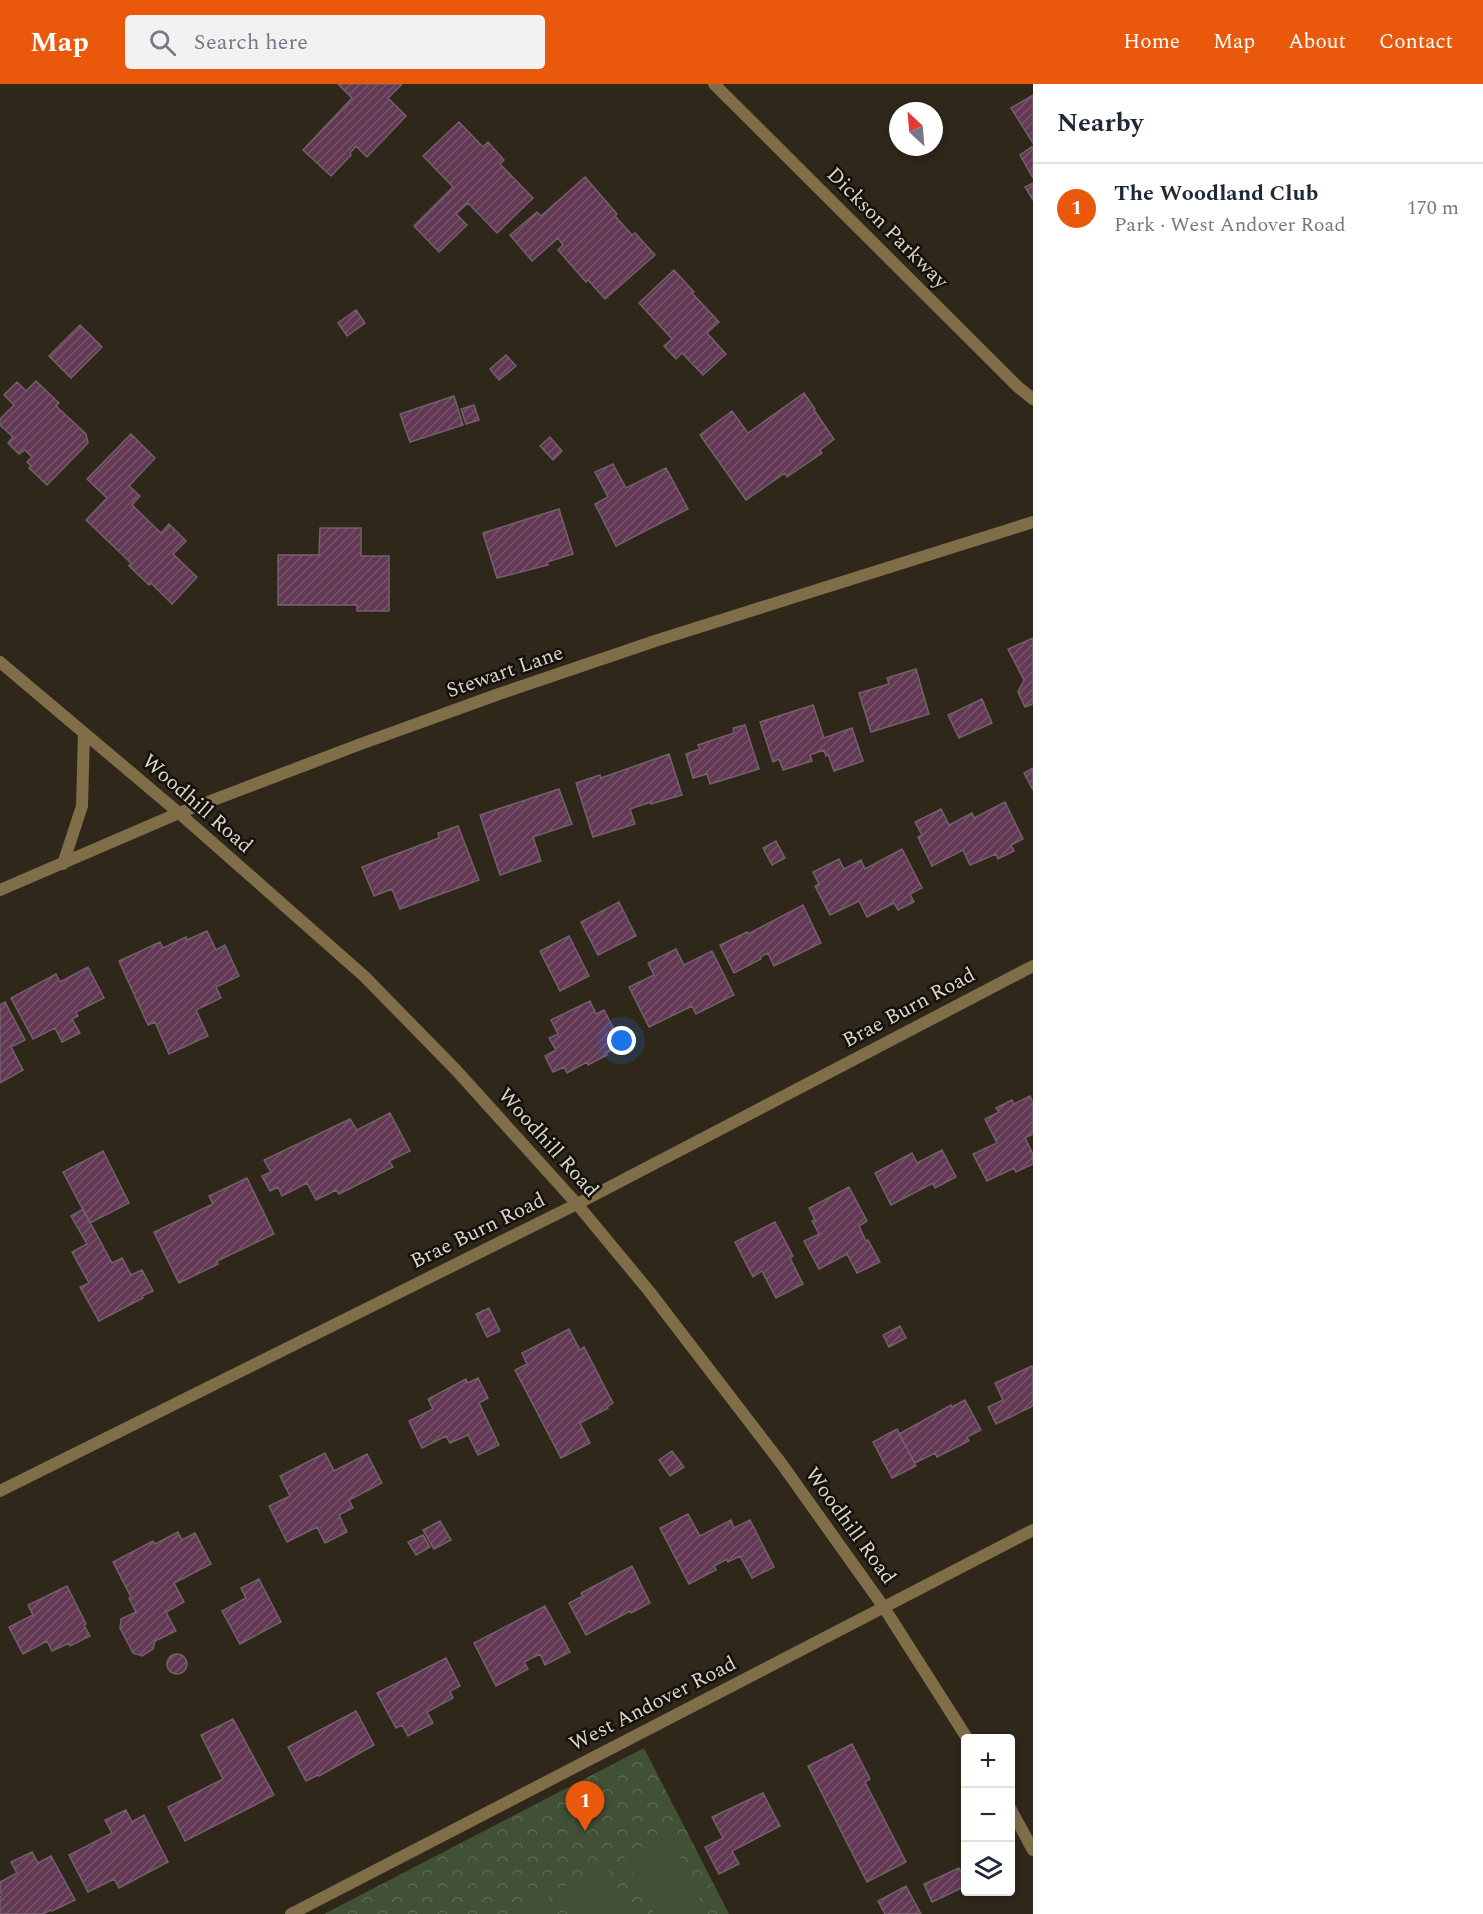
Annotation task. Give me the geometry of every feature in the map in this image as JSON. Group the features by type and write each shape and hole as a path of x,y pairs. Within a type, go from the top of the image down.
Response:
{"street":[{"name":"Dickson Parkway","path":"714,84 1033,399"},
{"name":"Stewart Lane","path":"0,890 179,813 499,694 658,640 1033,522"},
{"name":"Woodhill Road","path":"0,662 179,813 364,976 456,1070 577,1204 649,1291 774,1454 883,1606 964,1734"},
{"path":"63,864 82,806 84,733"},
{"name":"Brae Burn Road","path":"0,1491 577,1204 1033,966"},
{"name":"West Andover Road","path":"291,1914 1033,1530"},
{"path":"1015,1816 1033,1850"}],"green space":[{"path":"644,1748 729,1914 324,1914"},
{"path":"667,1834 707,1914 654,1914 624,1856"},
{"path":"606,1865 631,1914 577,1914 563,1887"},
{"path":"547,1895 557,1914 510,1914"}],"building":[{"path":"338,84 402,84 388,98 406,116 367,157 356,146 350,153 351,155 331,176 303,150 352,98"},
{"path":"1033,95 1033,143 1011,108"},
{"path":"459,122 483,147 488,142 504,160 500,164 533,198 497,233 468,203 456,214 467,225 439,252 414,226 453,187 423,156"},
{"path":"1033,146 1033,178 1020,155"},
{"path":"585,177 632,235 635,233 655,255 605,299 588,280 586,282 558,250 563,245 558,238 532,261 510,235 537,212 541,216"},
{"path":"1033,183 1033,200 1025,187"},
{"path":"674,270 719,322 707,333 726,354 703,375 682,353 676,359 664,346 672,339 639,303"},
{"path":"356,310 365,323 347,336 338,323"},
{"path":"80,325 102,347 71,378 49,356"},
{"path":"506,355 516,366 499,380 490,369"},
{"path":"36,381 59,403 56,406 86,434 88,443 47,485 29,468 31,466 27,462 32,457 25,450 19,454 8,443 13,437 0,425 0,419 14,405 4,395 17,382 26,391"},
{"path":"804,393 834,439 820,450 822,453 787,477 785,473 746,500 700,435 732,411 748,433"},
{"path":"454,396 463,425 410,442 400,414"},
{"path":"474,405 479,420 466,424 461,409"},
{"path":"131,434 155,458 129,486 140,496 132,505 161,533 169,524 186,541 173,554 197,577 172,604 151,583 149,585 129,566 131,563 86,520 107,498 87,479"},
{"path":"550,437 562,451 553,460 540,446"},
{"path":"613,464 626,488 666,468 688,509 616,546 595,504 608,497 595,472"},
{"path":"559,509 573,554 547,562 548,565 497,578 483,533"},
{"path":"320,528 361,528 361,556 389,556 389,611 357,611 357,605 278,605 278,555 319,555"},
{"path":"1033,638 1033,704 1025,707 1018,692 1024,680 1008,649"},
{"path":"916,669 929,714 871,732 859,693 889,684 887,678"},
{"path":"982,699 992,723 959,738 948,715"},
{"path":"813,705 824,738 852,728 863,761 834,771 828,754 826,756 824,750 810,755 812,761 783,770 779,759 773,762 760,722"},
{"path":"745,725 759,769 710,784 707,774 693,778 686,754 700,749 698,745 734,733 733,728"},
{"path":"669,754 682,795 630,809 635,824 593,837 576,783 600,775 601,778"},
{"path":"1033,768 1033,790 1024,773"},
{"path":"559,789 572,824 533,837 541,861 500,875 480,815"},
{"path":"1005,802 1023,839 1011,845 1014,851 998,859 996,854 970,865 963,850 932,866 918,837 922,835 915,822 941,809 949,825 972,813 974,818"},
{"path":"458,826 479,880 400,909 392,889 374,896 362,867 439,838 438,833"},
{"path":"776,841 785,858 772,865 763,848"},
{"path":"902,849 922,888 910,894 914,902 898,910 894,903 867,917 859,901 830,915 815,886 819,884 813,872 839,859 844,869 861,860 865,869"},
{"path":"619,902 636,936 598,955 581,922"},
{"path":"803,905 821,943 774,966 768,953 734,973 720,945 747,932 748,934"},
{"path":"207,931 216,950 225,945 239,976 216,987 221,998 196,1010 208,1036 169,1054 155,1022 148,1025 119,961 160,942 163,948 186,937 187,940"},
{"path":"569,936 589,976 560,991 540,951"},
{"path":"676,949 684,965 712,951 734,995 696,1014 692,1006 649,1027 629,987 654,975 648,963"},
{"path":"88,967 104,998 76,1012 78,1016 72,1019 80,1033 62,1042 55,1028 33,1039 11,998 56,974 60,982"},
{"path":"590,1001 596,1014 604,1010 622,1045 588,1065 587,1062 567,1073 564,1067 553,1072 545,1056 556,1050 549,1038 558,1034 551,1020"},
{"path":"5,1002 25,1040 11,1047 23,1070 0,1083 0,1005"},
{"path":"1030,1096 1033,1103 1033,1134 1025,1138 1033,1154 1033,1164 1016,1172 1014,1168 987,1181 973,1154 997,1143 985,1119 999,1112 996,1108 1012,1100 1014,1104"},
{"path":"390,1113 410,1151 389,1161 393,1167 339,1194 336,1190 316,1200 307,1183 282,1196 278,1187 270,1191 262,1176 271,1172 264,1160 350,1119 357,1130"},
{"path":"942,1150 956,1177 935,1188 933,1183 891,1205 875,1173 912,1153 917,1163"},
{"path":"103,1151 129,1203 90,1223 63,1172"},
{"path":"247,1178 274,1234 217,1261 218,1264 179,1283 154,1232 213,1204 209,1196"},
{"path":"849,1187 867,1221 859,1226 880,1262 857,1273 847,1254 819,1269 804,1241 819,1234 812,1221 815,1220 809,1208"},
{"path":"83,1209 112,1263 122,1258 131,1275 142,1270 153,1291 99,1321 80,1287 89,1283 72,1252 87,1244 71,1216"},
{"path":"775,1222 793,1256 790,1258 803,1284 776,1298 762,1271 753,1277 735,1242"},
{"path":"489,1308 500,1331 487,1337 476,1314"},
{"path":"900,1326 906,1338 889,1347 883,1335"},
{"path":"569,1329 580,1350 584,1347 613,1403 580,1423 590,1443 561,1458 515,1370 527,1364 522,1353"},
{"path":"1032,1366 1033,1406 996,1424 988,1407 1003,1400 995,1383"},
{"path":"478,1378 488,1398 479,1403 499,1445 478,1455 468,1435 450,1443 446,1436 422,1448 409,1421 433,1409 428,1399 466,1379 468,1383"},
{"path":"965,1400 981,1430 967,1437 969,1441 937,1457 935,1453 915,1463 899,1434 951,1405 952,1407"},
{"path":"897,1429 916,1466 892,1478 873,1442"},
{"path":"672,1451 684,1467 670,1476 659,1460"},
{"path":"325,1453 334,1471 367,1454 382,1483 349,1500 353,1508 339,1515 347,1532 325,1543 317,1527 287,1542 269,1506 290,1496 280,1476"},
{"path":"688,1514 700,1536 731,1520 734,1528 750,1520 774,1567 752,1578 740,1556 728,1562 727,1559 714,1566 716,1570 689,1584 660,1528"},
{"path":"440,1521 451,1540 434,1549 423,1530"},
{"path":"178,1532 182,1540 195,1533 211,1564 174,1583 184,1602 166,1612 176,1631 155,1641 153,1649 142,1656 133,1653 120,1628 121,1619 136,1612 113,1562 153,1541 155,1544"},
{"path":"423,1535 430,1547 416,1555 408,1542"},
{"path":"632,1566 650,1603 586,1635 569,1603 583,1596 581,1593"},
{"path":"259,1579 281,1622 240,1644 222,1611 246,1598 241,1588"},
{"path":"67,1586 90,1636 70,1646 69,1643 52,1651 47,1641 23,1654 9,1627 33,1615 28,1605"},
{"path":"545,1606 570,1652 545,1665 540,1654 524,1662 528,1669 496,1686 474,1643"},
{"path":"177,1654 184,1657 187,1664 184,1671 177,1674 170,1671 167,1664 170,1657"},
{"path":"446,1658 460,1686 450,1691 453,1698 427,1712 433,1723 408,1736 402,1725 396,1728 377,1693"},
{"path":"356,1711 374,1745 306,1781 288,1747"},
{"path":"233,1719 274,1795 185,1841 168,1807 223,1779 201,1735"},
{"path":"852,1744 870,1779 865,1782 906,1862 867,1882 808,1766"},
{"path":"763,1793 780,1826 732,1851 739,1864 719,1874 705,1847 723,1838 712,1817"},
{"path":"126,1810 132,1822 144,1815 168,1862 119,1888 114,1879 88,1892 69,1855 112,1833 105,1820"},
{"path":"32,1852 38,1863 51,1856 75,1900 43,1914 0,1914 0,1897 2,1896 0,1882 17,1873 11,1862"},
{"path":"959,1868 961,1872 961,1888 932,1902 924,1884"},
{"path":"906,1886 921,1914 885,1914 878,1901"}],"place":[{"name":"The Woodland Club","path":"585,1831"}]}
